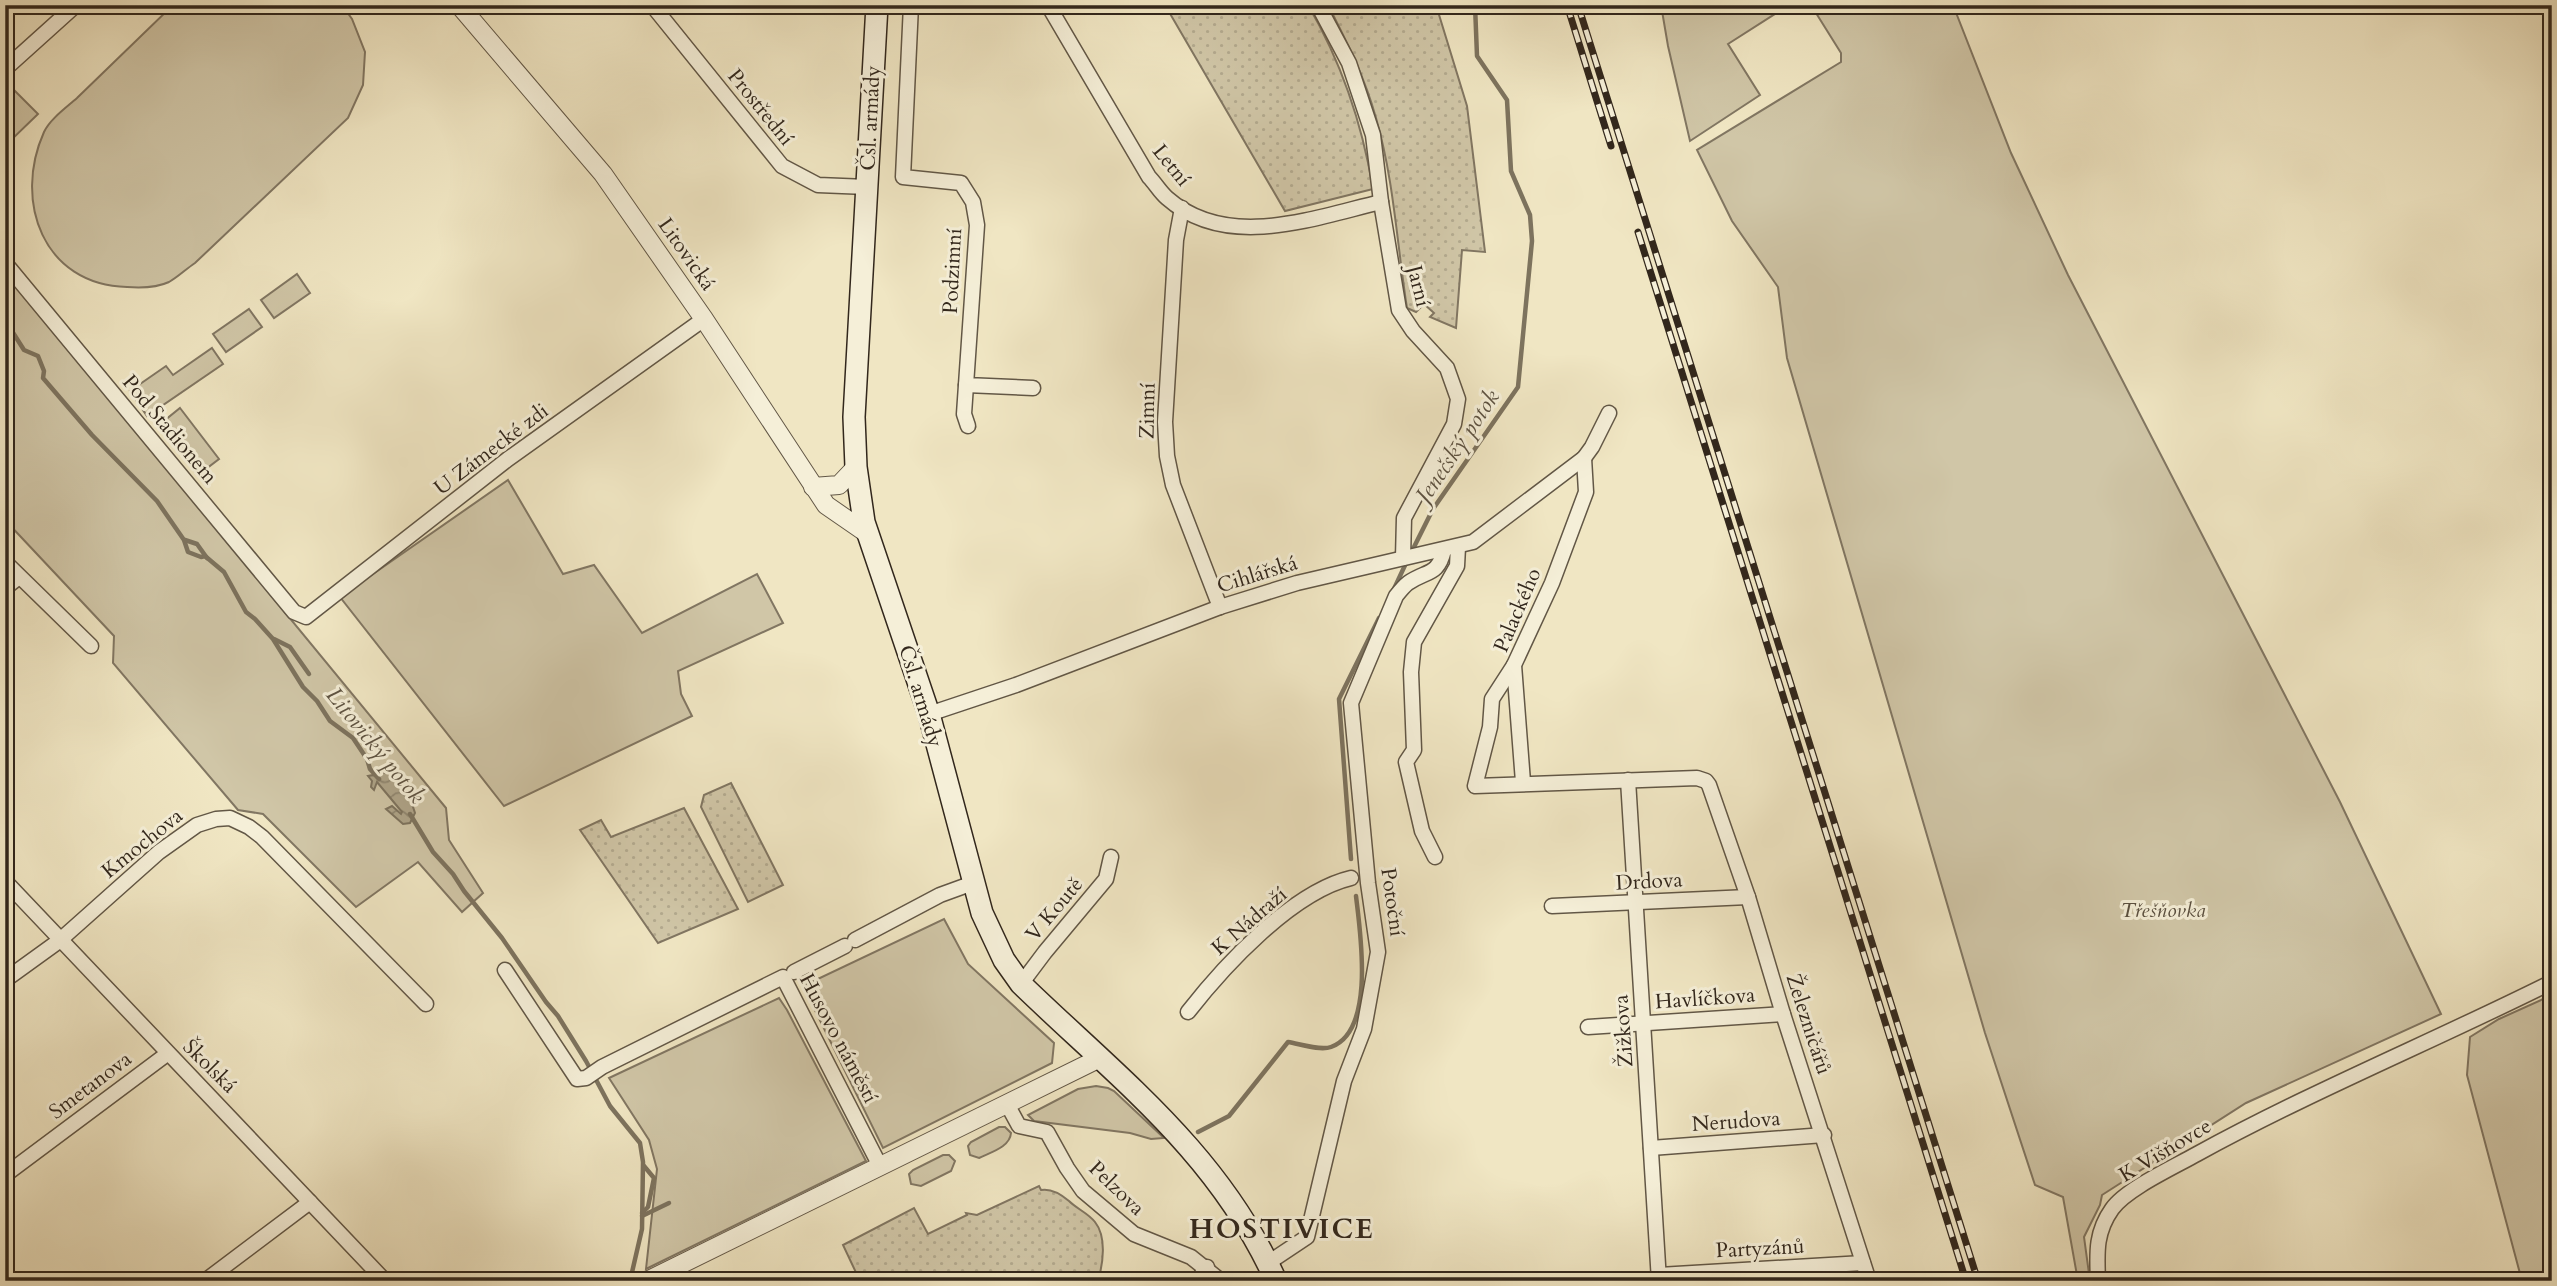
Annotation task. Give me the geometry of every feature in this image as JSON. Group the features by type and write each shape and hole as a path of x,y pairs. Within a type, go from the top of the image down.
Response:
{"main road":[{"name":"Čsl. armády","path":"877,5 854,417 856,467 868,534 929,714 982,913 1012,974 1157,1111 1203,1163 1247,1227 1272,1272"}],"street":[{"path":"8,61 76,5"},
{"name":"Litovická","path":"459,5 603,174 704,319 826,505 868,534"},
{"name":"Prostřední","path":"652,5 782,166 818,185 867,187"},
{"name":"Podzimní","path":"911,5 903,177 961,183 973,202 977,225 964,414 968,426"},
{"name":"Letní","path":"1048,5 1149,177 1167,198 1182,208 1201,218 1224,225 1258,228 1381,202"},
{"name":"Jarní","path":"1318,5 1349,63 1373,135 1399,310 1413,331 1447,368 1458,399 1454,424 1404,517 1403,558"},
{"name":"Zimní","path":"1182,208 1176,240 1165,422 1167,456 1173,485 1220,607"},
{"name":"Pod Stadionem","path":"5,263 294,612 306,617"},
{"name":"U Zámecké zdi","path":"306,617 508,459 704,319"},
{"path":"966,385 1033,388"},
{"path":"1584,458 1609,413"},
{"name":"Cihlářská","path":"929,714 1016,685 1220,607 1297,583 1473,542 1584,458"},
{"name":"Palackého","path":"1523,782 1514,665 1552,583 1586,492 1584,458"},
{"path":"813,487 839,485 856,467"},
{"path":"1435,857 1422,831 1406,762 1414,750 1411,672 1414,642 1457,566 1451,548"},
{"name":"Potoční","path":"1272,1272 1307,1237 1345,1081 1364,1028 1378,952 1368,883 1352,703 1396,596 1407,583 1431,572 1441,564 1451,548"},
{"path":"5,562 91,646"},
{"path":"5,589 19,576"},
{"path":"1514,665 1492,699 1490,727 1475,786 1523,782 1628,780"},
{"name":"Železničářů","path":"1628,780 1697,778 1706,781 1712,790 1869,1281"},
{"name":"Žižkova","path":"1628,780 1659,1278"},
{"name":"Kmochova","path":"5,980 59,941 159,852 197,825 230,818 262,837 426,1004"},
{"name":"V Koutě","path":"1021,985 1106,879 1111,857"},
{"name":"K Nádraží","path":"1188,1012 1236,957 1277,921 1327,884 1350,878"},
{"name":"Školská","path":"5,881 59,941 208,1093 385,1281"},
{"name":"Husovo náměstí","path":"794,972 850,943 857,936 940,895 973,883"},
{"name":"Drdova","path":"1552,906 1748,897"},
{"name":"Husovo náměstí","path":"505,970 577,1079 586,1078 602,1067 783,977 880,1166"},
{"name":"K Višňovce","path":"2098,1281 2096,1244 2111,1210 2154,1178 2271,1114 2552,982"},
{"name":"Havlíčkova","path":"1588,1027 1783,1014"},
{"name":"Smetanova","path":"5,1175 167,1054"},
{"path":"647,1281 1100,1058"},
{"name":"Pelzova","path":"1007,1104 1019,1126 1047,1132 1083,1191 1134,1234 1191,1257 1221,1281"},
{"name":"Nerudova","path":"1651,1148 1824,1135"},
{"path":"205,1281 310,1202"},
{"name":"Partyzánů","path":"1659,1278 1863,1264"},
{"path":"1197,1281 1207,1268"}],"green space":[{"path":"173,5 342,5 352,19 365,52 363,85 348,118 179,275 164,284 148,287 98,283 74,272 56,255 42,235 34,211 32,185 35,158 50,122"},
{"path":"1165,5 1308,5 1341,71 1357,117 1373,189 1285,211"},
{"path":"1328,5 1436,5 1467,106 1485,252 1462,250 1456,328 1430,317 1434,313 1424,304 1416,312 1407,308 1382,141 1361,74"},
{"path":"1661,5 1789,5 1728,44 1760,95 1690,141 1668,46"},
{"name":"Třešňovka","path":"1811,5 1953,5 2011,153 2068,275 2340,802 2441,1014 2246,1103 2102,1195 2100,1205 2084,1237 2090,1281 2078,1281 2063,1197 2035,1185 1985,1033 1787,358 1778,287 1732,221 1697,150 1841,62 1841,53"},
{"path":"11,87 38,114 5,146 5,93"},
{"path":"5,272 446,808 449,840 483,893 462,912 418,862 356,907 263,814 238,810 113,663 114,636 5,520"},
{"path":"297,274 310,293 274,318 261,300"},
{"path":"249,309 262,327 226,352 213,334"},
{"path":"212,348 223,364 147,416 130,391 166,366 173,375"},
{"path":"180,408 219,459 198,475 159,425"},
{"path":"508,480 563,574 594,565 642,633 757,574 783,623 678,671 681,694 692,716 504,806 340,597"},
{"path":"731,783 783,885 748,902 701,807 704,795"},
{"path":"684,808 738,909 658,943 580,830 601,820 611,837"},
{"path":"944,919 968,964 1054,1043 1052,1063 883,1148 803,986"},
{"path":"2552,995 2552,1281 2522,1281 2467,1075 2470,1037 2499,1019"},
{"path":"779,998 866,1161 646,1269 657,1169 649,1140 609,1078"},
{"path":"1096,1086 1114,1091 1164,1138 1151,1139 1130,1133 1034,1121 1028,1115 1078,1089"},
{"path":"999,1127 1005,1127 1011,1133 1007,1142 979,1158 970,1155 968,1146 971,1142"},
{"path":"943,1155 949,1155 955,1161 951,1171 921,1186 911,1184 909,1174 913,1170"},
{"path":"1039,1186 1041,1190 1060,1194 1089,1216 1099,1228 1103,1243 1098,1281 860,1281 843,1245 914,1208 928,1234 967,1215 966,1213 977,1215"}],"water":[{"path":"389,773 410,798 415,813 410,823 403,824 386,809 392,806 401,814 402,812 377,782 374,790 371,787 372,781 368,776"}],"waterway":[{"name":"Jenečský potok","path":"1411,553 1433,509 1518,387 1532,241 1530,215 1511,171 1507,100 1477,56 1475,5"},
{"name":"Litovický potok","path":"5,320 24,350 38,356 44,371 43,378 92,435 157,501 184,540 188,552 205,556 224,572 246,612 273,639 303,687 317,701 330,721 353,738 367,759 370,769 379,779"},
{"path":"185,540 197,544 207,558"},
{"name":"Jenečský potok","path":"1393,591 1407,561"},
{"name":"Jenečský potok","path":"1351,859 1339,699 1379,618"},
{"path":"274,639 290,647 309,674"},
{"name":"Litovický potok","path":"410,814 433,852 502,938 558,1016 610,1106 640,1143 643,1162 642,1229 630,1281"},
{"name":"Jenečský potok","path":"1198,1132 1229,1116 1288,1042 1326,1048 1345,1037 1354,1022 1362,979 1356,896"},
{"path":"642,1213 648,1207 654,1178 644,1166"},
{"name":"Jenečský potok","path":"642,1216 669,1203"}],"railway":[{"path":"1567,5 1611,146"},
{"path":"1578,5 1978,1281"},
{"path":"1638,232 1966,1281"}],"district":[{"name":"HOSTIVICE","path":"1282,1228"}]}
